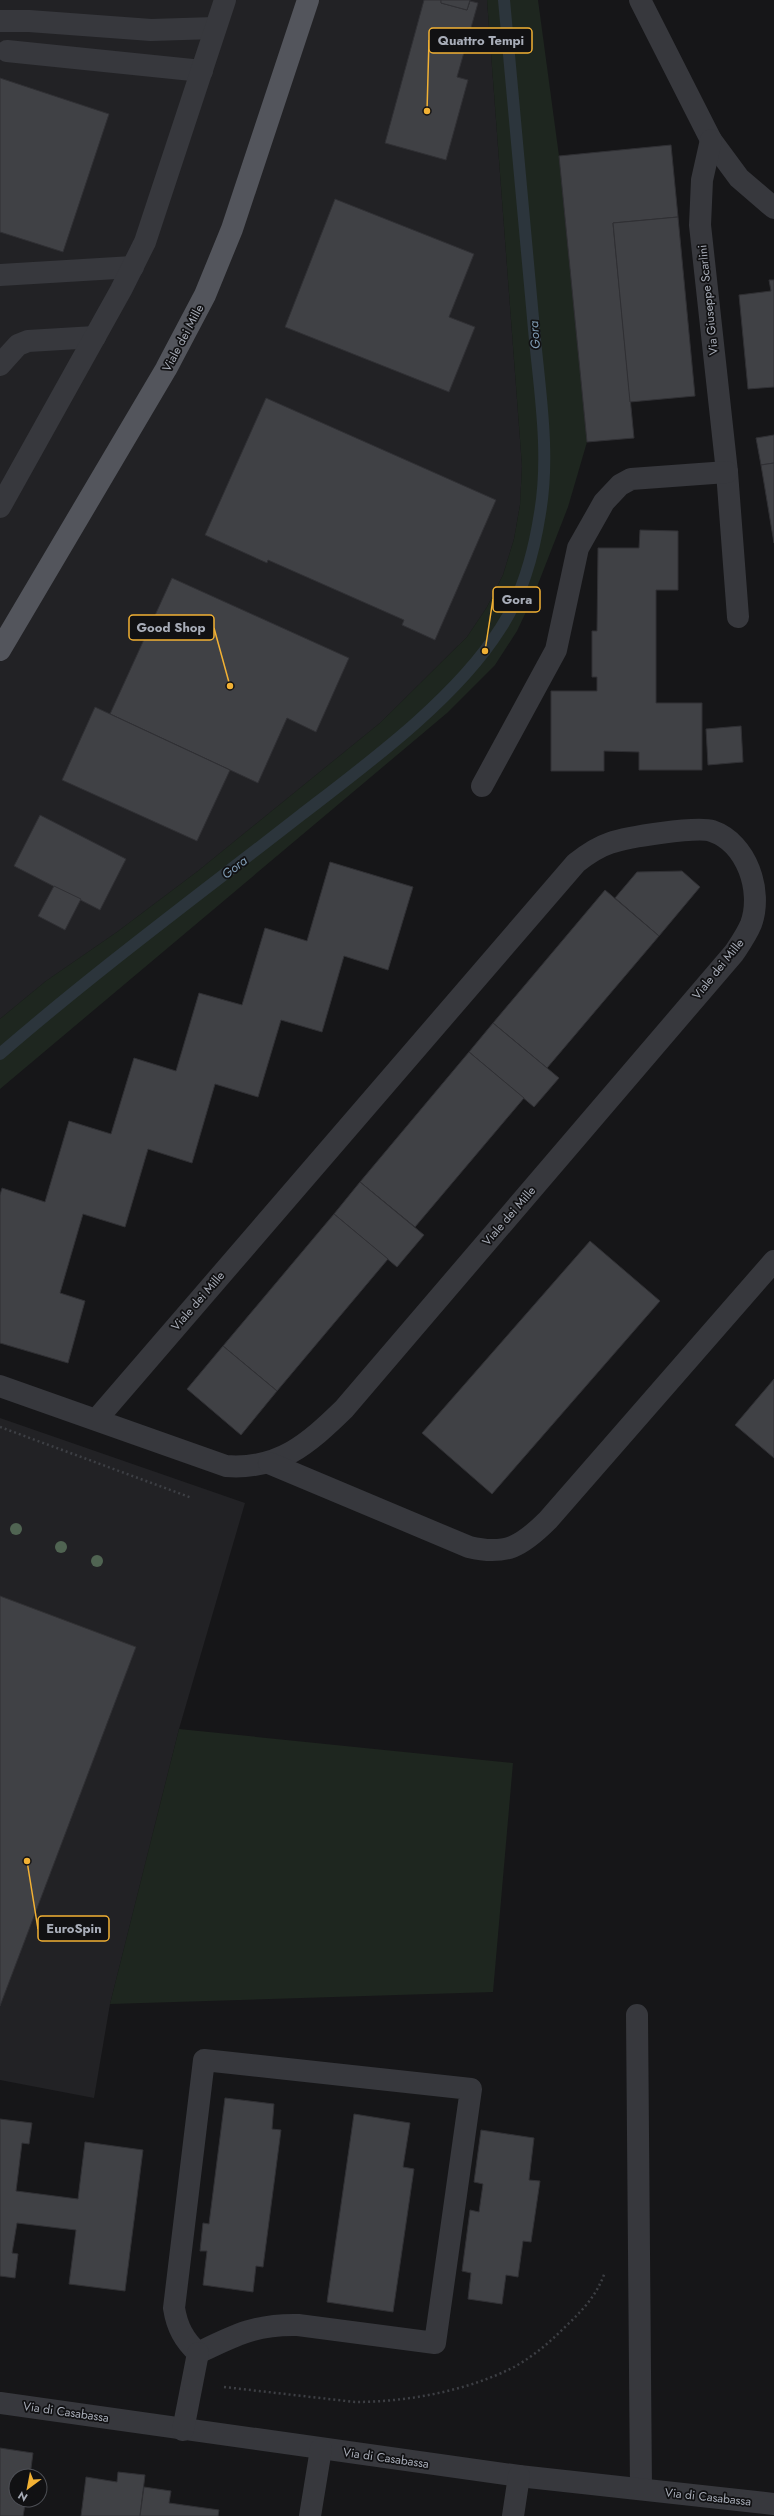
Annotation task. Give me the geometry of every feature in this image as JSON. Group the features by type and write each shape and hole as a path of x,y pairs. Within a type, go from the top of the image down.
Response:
{"main road":[{"name":"Viale dei Mille","path":"0,650 170,363 205,295 232,229 308,0"}],"street":[{"path":"3,496 94,337 133,267 145,242 225,0"},
{"path":"640,0 711,140 739,178 774,208"},
{"path":"0,13 30,21"},
{"path":"0,21 30,21 122,29 215,28"},
{"path":"7,51 202,70"},
{"name":"Via Giuseppe Scarlini","path":"711,140 702,180 700,219 727,472 738,617"},
{"path":"0,275 133,267"},
{"path":"0,365 18,346 28,341 94,337"},
{"path":"482,786 556,650 578,548 604,502 620,485 630,479 727,472"},
{"name":"Viale dei Mille","path":"0,1386 96,1420 226,1466 249,1467 269,1463 282,1457 308,1440 344,1409 734,953 751,923 755,899 752,876 747,865 727,839 706,830 637,837 610,843 576,863 96,1420"},
{"path":"269,1463 469,1547 498,1551 519,1545 548,1520 774,1261"},
{"path":"637,2015 641,2489"},
{"path":"204,2060 471,2089 435,2343 298,2325 278,2324 247,2330 198,2353 179,2331 174,2308 204,2060"},
{"path":"183,2430 198,2353"},
{"name":"Via di Casabassa","path":"0,2403 183,2430 519,2476 774,2504"},
{"path":"310,2516 321,2449"},
{"path":"513,2516 519,2476"}],"path":[{"path":"0,1427 192,1498"},
{"path":"192,2383 325,2400 355,2402 408,2397 456,2388 513,2367 538,2352 591,2300 607,2265"}],"shaded area":[{"path":"0,0 487,0 522,466 520,505 514,539 503,575 487,607 467,637 380,723 198,871 117,932 46,981 0,1019"},
{"path":"487,0 538,0 559,156 587,442 568,507 533,597 517,631 495,665 447,713 0,1089 0,1019 46,981 117,932 198,871 380,723 467,637 487,607 503,575 514,539 520,505 522,466"},
{"path":"0,1418 245,1503 179,1729 110,2004 94,2098 0,2080"},
{"path":"179,1729 513,1763 493,1992 110,2004"}],"building":[{"path":"424,0 441,0 441,3 467,10 470,1 478,3 457,77 468,80 446,160 385,143"},
{"path":"441,0 470,0 467,10 441,3"},
{"path":"0,78 109,114 63,252 0,232"},
{"path":"671,145 678,217 613,223 634,438 587,442 559,156"},
{"path":"335,199 474,254 449,317 475,327 449,392 285,327"},
{"path":"678,217 695,396 630,402 613,223"},
{"path":"769,280 774,280 774,387 748,389 739,295 771,291"},
{"path":"266,398 496,500 435,640 402,625 404,620 268,560 267,563 205,535"},
{"path":"774,435 774,463 761,465 756,438"},
{"path":"774,463 774,543 761,465"},
{"path":"640,530 678,531 678,590 656,590 656,703 702,703 702,770 639,770 639,752 604,751 604,771 551,771 551,691 597,691 597,677 592,677 592,631 597,631 598,548 639,548"},
{"path":"172,578 349,658 316,732 287,718 258,783 110,714"},
{"path":"95,707 230,770 197,841 62,780"},
{"path":"741,726 743,762 708,765 706,729"},
{"path":"40,815 126,859 100,910 14,866"},
{"path":"330,862 413,887 388,970 344,956 322,1032 281,1020 258,1097 215,1084 192,1163 148,1149 125,1227 83,1214 60,1293 85,1301 68,1363 0,1343 0,1195 2,1188 45,1202 69,1121 111,1134 134,1058 176,1071 199,993 242,1005 265,928 307,941"},
{"path":"682,871 700,887 659,936 615,898 637,872"},
{"path":"54,886 81,899 65,930 38,916"},
{"path":"605,890 659,936 547,1068 493,1023"},
{"path":"493,1023 559,1078 534,1107 469,1052"},
{"path":"469,1052 524,1098 415,1227 360,1182"},
{"path":"360,1182 424,1235 397,1267 334,1214"},
{"path":"334,1214 388,1259 277,1391 223,1346"},
{"path":"590,1241 660,1301 492,1494 422,1433"},
{"path":"223,1346 277,1391 241,1435 187,1389"},
{"path":"774,1379 774,1458 735,1425"},
{"path":"0,1596 136,1647 0,2006"},
{"path":"225,2098 274,2104 272,2129 281,2130 263,2267 256,2266 253,2292 203,2285 207,2251 200,2251 203,2223 209,2224"},
{"path":"354,2114 410,2123 403,2167 414,2169 393,2312 327,2302"},
{"path":"0,2119 32,2123 29,2144 22,2143 16,2191 78,2199 85,2142 143,2150 125,2291 69,2284 76,2230 17,2223 12,2253 18,2254 15,2278 0,2276"},
{"path":"481,2130 534,2138 529,2180 540,2181 531,2242 523,2241 518,2277 506,2275 502,2304 468,2299 471,2273 462,2271 470,2210 479,2212 483,2184 474,2182"},
{"path":"0,2448 33,2453 31,2468 8,2468 8,2508 24,2508 23,2516 0,2516"},
{"path":"118,2472 145,2475 140,2516 81,2516 86,2477 117,2482"},
{"path":"144,2487 171,2491 169,2503 219,2510 218,2516 140,2516"}],"waterway":[{"name":"Gora","path":"0,1054 111,962 353,775 408,730 459,681 481,655 500,629 515,602 531,558 540,513 543,489 544,440 504,0"}],"place":[{"name":"Quattro Tempi","path":"427,111"},
{"name":"Gora","path":"485,651"},
{"name":"Good Shop","path":"230,686"},
{"name":"EuroSpin","path":"27,1861"}]}
